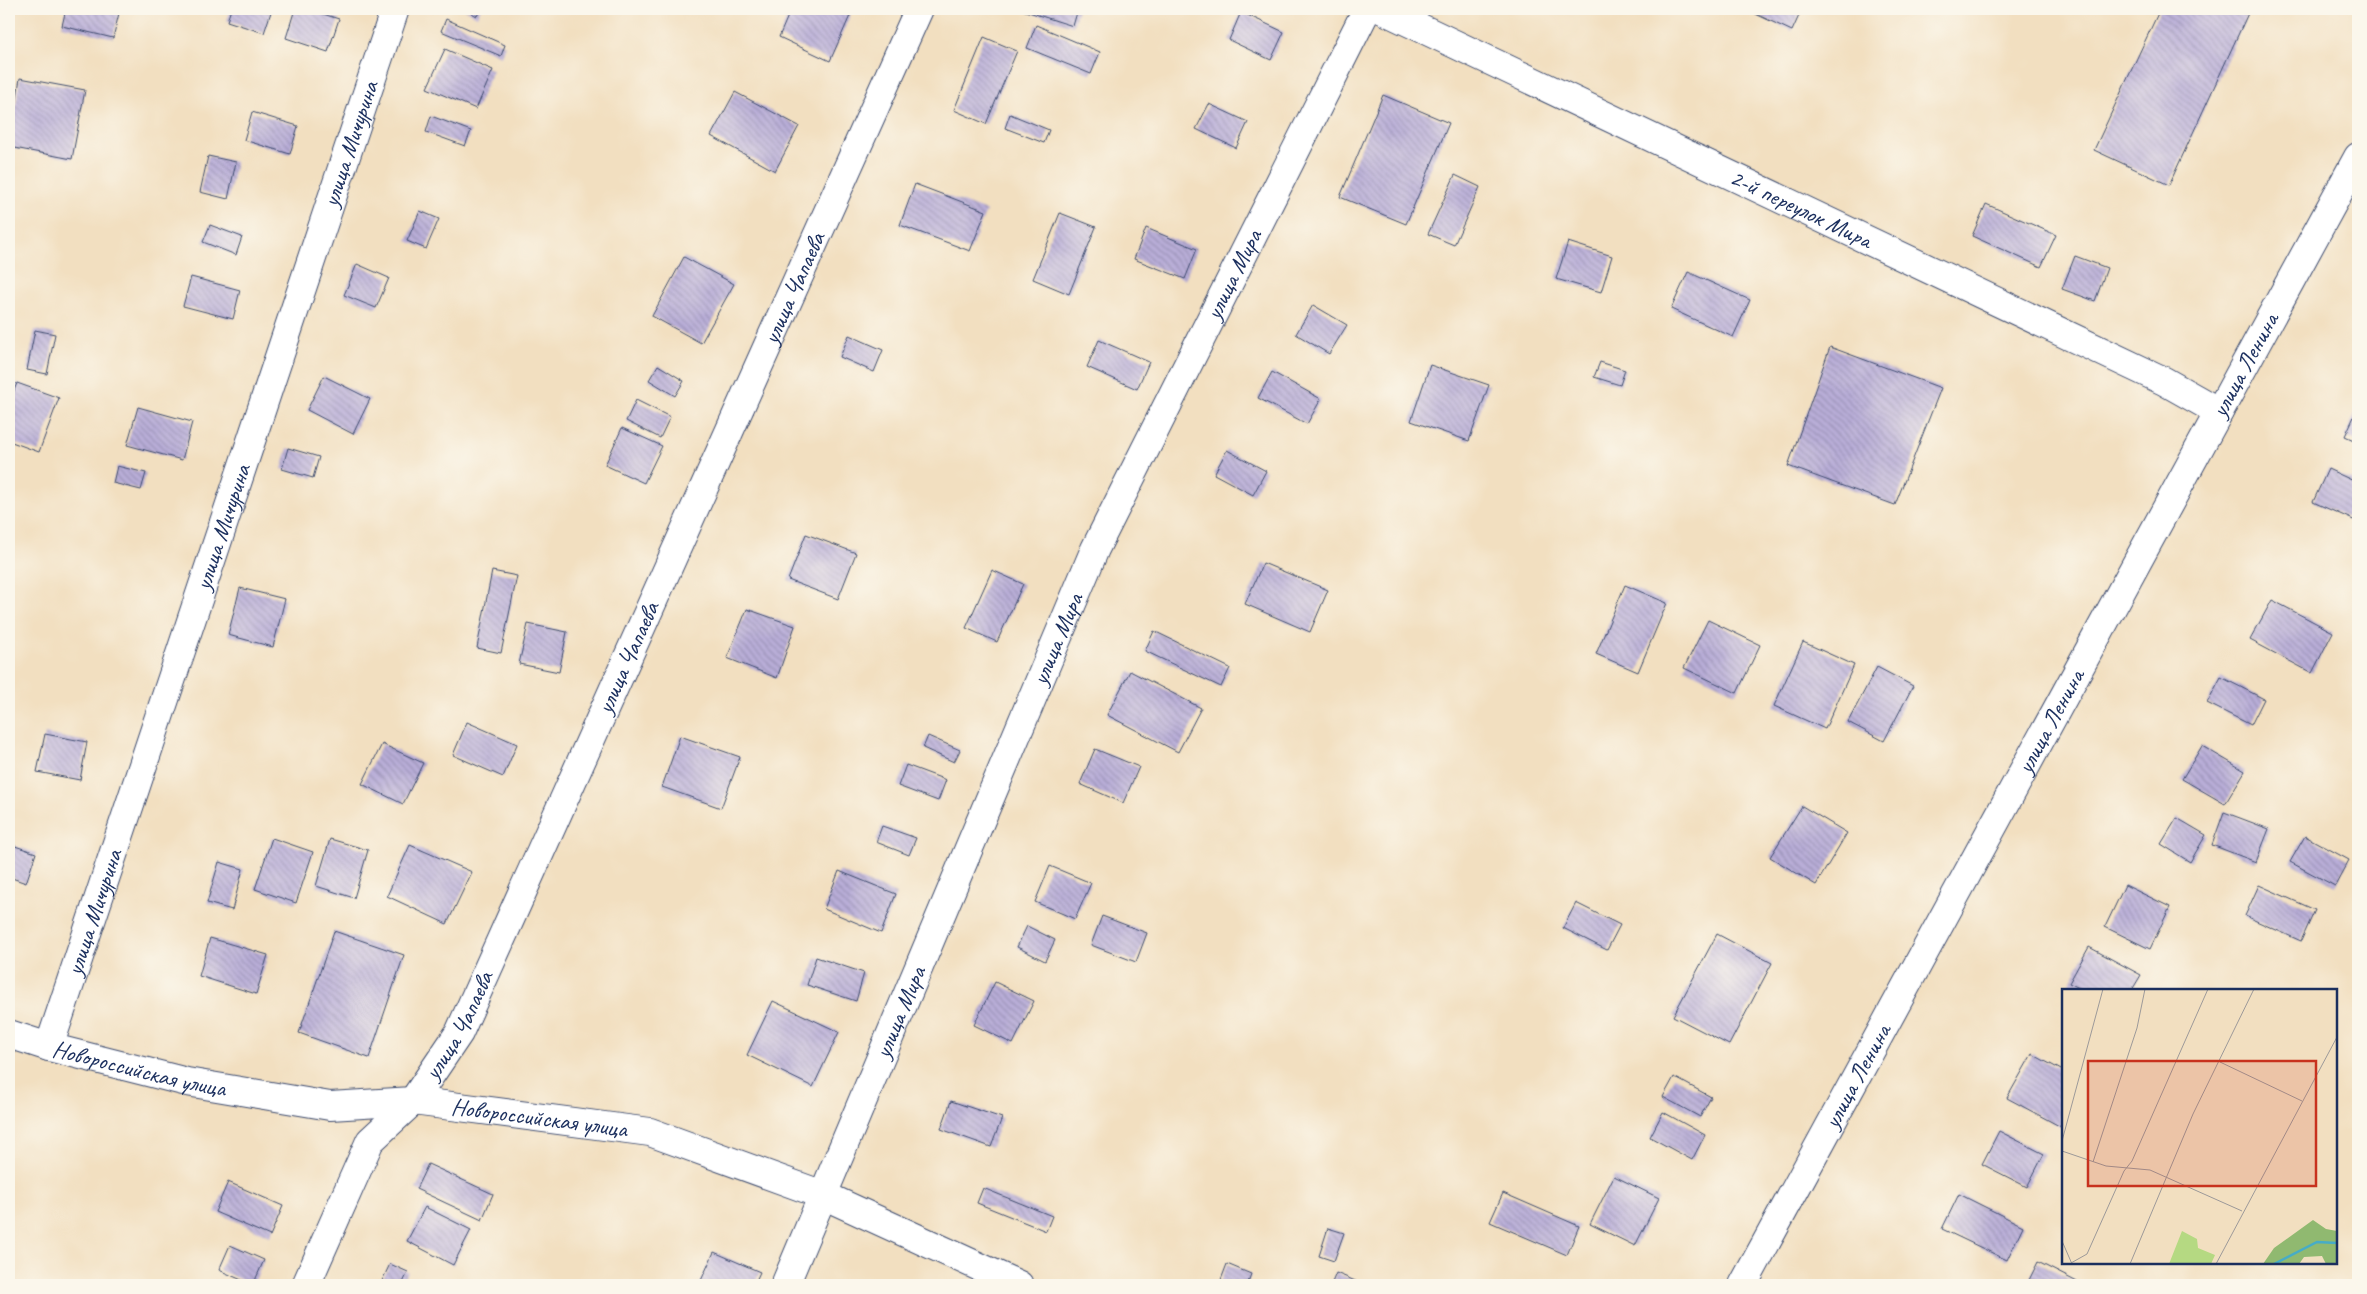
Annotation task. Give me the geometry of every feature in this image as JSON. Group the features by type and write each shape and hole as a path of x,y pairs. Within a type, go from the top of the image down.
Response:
{"street":[{"name":"улица Мичурина","path":"48,1047 395,9"},
{"name":"улица Чапаева","path":"306,1285 370,1141 413,1101 459,1033 919,9"},
{"name":"улица Мира","path":"785,1285 1095,549 1367,9"},
{"name":"2-й переулок Мира","path":"1381,9 2164,381 2219,412"},
{"name":"улица Ленина","path":"1743,1285 2358,157"},
{"name":"Новороссийская улица","path":"9,1034 48,1047 187,1082 330,1106 413,1101 650,1132 823,1195 1019,1285"}],"building":[{"path":"66,9 120,9 113,38 62,26"},
{"path":"231,9 272,9 264,33 227,21"},
{"path":"295,9 307,9 339,19 328,52 286,38"},
{"path":"464,9 481,9 477,16"},
{"path":"791,9 853,9 830,61 779,37"},
{"path":"1019,9 1078,9 1073,26"},
{"path":"1745,9 1802,9 1792,31"},
{"path":"2160,9 2250,9 2169,185 2094,150"},
{"path":"1241,12 1284,32 1271,60 1229,40"},
{"path":"446,19 505,45 501,56 441,31"},
{"path":"1036,25 1100,52 1091,74 1027,48"},
{"path":"984,37 1017,51 986,124 954,110"},
{"path":"445,49 493,70 476,109 427,88"},
{"path":"20,78 85,90 72,159 9,147"},
{"path":"735,92 799,126 775,171 711,136"},
{"path":"1383,95 1449,123 1406,224 1340,197"},
{"path":"1209,104 1248,122 1236,148 1196,129"},
{"path":"252,112 298,126 290,154 244,140"},
{"path":"1010,114 1049,130 1044,143 1005,128"},
{"path":"431,116 471,131 465,146 426,132"},
{"path":"208,156 236,162 228,199 200,192"},
{"path":"1455,175 1480,187 1454,245 1428,234"},
{"path":"915,184 986,211 970,251 900,225"},
{"path":"1986,204 2056,235 2041,267 1972,236"},
{"path":"420,211 439,219 426,249 407,241"},
{"path":"1060,213 1096,227 1069,294 1033,279"},
{"path":"210,225 242,237 236,255 203,242"},
{"path":"1146,228 1197,249 1185,279 1134,259"},
{"path":"1568,242 1612,256 1601,292 1556,279"},
{"path":"2075,256 2107,268 2095,301 2062,289"},
{"path":"684,257 734,284 701,343 652,316"},
{"path":"357,264 389,278 376,308 344,295"},
{"path":"1688,272 1750,300 1733,337 1671,309"},
{"path":"191,277 240,290 233,319 183,306"},
{"path":"1313,305 1347,325 1329,354 1296,334"},
{"path":"35,330 55,334 47,374 27,370"},
{"path":"849,335 883,350 874,372 840,357"},
{"path":"1099,340 1149,362 1137,389 1087,367"},
{"path":"1830,347 1941,388 1895,505 1788,466"},
{"path":"1600,362 1625,370 1620,385 1594,377"},
{"path":"658,365 684,381 675,396 649,380"},
{"path":"1430,365 1489,385 1469,441 1411,421"},
{"path":"1272,372 1321,399 1307,424 1258,398"},
{"path":"324,376 370,399 353,434 307,410"},
{"path":"17,383 59,398 39,452 9,441 9,403"},
{"path":"636,400 670,417 660,438 626,421"},
{"path":"138,407 192,422 182,460 127,445"},
{"path":"2358,408 2358,442 2345,436"},
{"path":"622,428 662,446 644,483 605,465"},
{"path":"288,448 319,457 313,478 282,469"},
{"path":"1227,450 1266,471 1253,495 1214,474"},
{"path":"117,466 146,473 141,490 113,483"},
{"path":"2328,469 2358,483 2358,522 2313,502"},
{"path":"806,534 856,553 838,599 788,580"},
{"path":"1263,563 1328,590 1310,632 1245,604"},
{"path":"992,570 1023,584 997,642 966,628"},
{"path":"492,571 517,576 501,653 477,648"},
{"path":"1625,585 1667,603 1638,672 1596,654"},
{"path":"240,588 285,599 273,647 228,635"},
{"path":"2272,600 2333,632 2312,673 2250,640"},
{"path":"747,609 795,626 777,678 727,658"},
{"path":"1708,620 1760,645 1737,693 1684,668"},
{"path":"528,624 567,632 559,672 519,664"},
{"path":"1154,631 1230,668 1221,687 1145,651"},
{"path":"1803,642 1854,665 1825,729 1774,706"},
{"path":"1877,667 1913,686 1884,741 1848,722"},
{"path":"1130,671 1201,708 1178,752 1107,715"},
{"path":"2221,677 2264,699 2251,725 2207,703"},
{"path":"467,722 517,744 503,777 453,755"},
{"path":"45,734 87,742 80,780 37,772"},
{"path":"680,736 740,757 721,808 662,787"},
{"path":"928,736 960,750 954,762 923,748"},
{"path":"382,744 423,763 403,804 362,784"},
{"path":"2202,746 2245,771 2225,804 2182,779"},
{"path":"1095,749 1139,767 1123,803 1080,784"},
{"path":"906,765 946,780 938,801 898,786"},
{"path":"1802,806 1847,833 1816,885 1770,857"},
{"path":"2224,812 2269,829 2256,862 2212,845"},
{"path":"2177,818 2206,835 2190,862 2161,844"},
{"path":"882,826 916,838 909,855 876,842"},
{"path":"2305,836 2349,860 2335,886 2290,862"},
{"path":"272,838 313,852 296,903 255,889"},
{"path":"330,839 368,850 354,898 316,886"},
{"path":"9,844 36,853 26,883 9,877"},
{"path":"410,845 472,872 447,924 387,896"},
{"path":"219,862 243,869 232,910 207,903"},
{"path":"1050,866 1091,883 1075,919 1035,902"},
{"path":"839,871 896,894 881,933 824,909"},
{"path":"2125,885 2170,907 2150,949 2105,927"},
{"path":"2259,885 2315,910 2301,941 2245,916"},
{"path":"1576,903 1620,925 1607,950 1563,928"},
{"path":"1102,916 1147,933 1136,962 1091,945"},
{"path":"1027,926 1055,940 1045,961 1017,947"},
{"path":"334,931 404,955 369,1058 299,1033"},
{"path":"1717,934 1772,963 1729,1045 1673,1016"},
{"path":"210,938 268,955 256,994 199,976"},
{"path":"2089,947 2141,975 2133,989 2081,989 2069,983"},
{"path":"816,957 864,973 856,1001 807,985"},
{"path":"995,982 1034,1001 1013,1044 974,1025"},
{"path":"773,1001 839,1032 813,1087 747,1055"},
{"path":"2032,1054 2062,1070 2062,1127 2007,1098"},
{"path":"1674,1077 1711,1097 1700,1117 1663,1097"},
{"path":"951,1101 1002,1118 991,1147 941,1129"},
{"path":"1663,1112 1705,1135 1692,1160 1650,1137"},
{"path":"1999,1131 2044,1154 2027,1187 1982,1164"},
{"path":"428,1164 493,1194 482,1220 416,1189"},
{"path":"1614,1176 1659,1198 1635,1246 1590,1224"},
{"path":"228,1182 283,1206 270,1236 215,1212"},
{"path":"983,1188 1052,1216 1046,1231 977,1203"},
{"path":"1503,1193 1579,1226 1567,1255 1490,1222"},
{"path":"1959,1194 2023,1226 2007,1260 1942,1229"},
{"path":"425,1207 471,1230 453,1265 407,1241"},
{"path":"1328,1228 1344,1233 1334,1261 1319,1256"},
{"path":"230,1245 264,1260 253,1285 219,1270"},
{"path":"714,1252 760,1272 754,1285 699,1285"},
{"path":"2038,1262 2083,1285 2027,1284"},
{"path":"390,1264 408,1272 402,1285 380,1285"},
{"path":"1227,1264 1251,1274 1247,1285 1219,1285"},
{"path":"1336,1273 1365,1285 1331,1285"}]}
